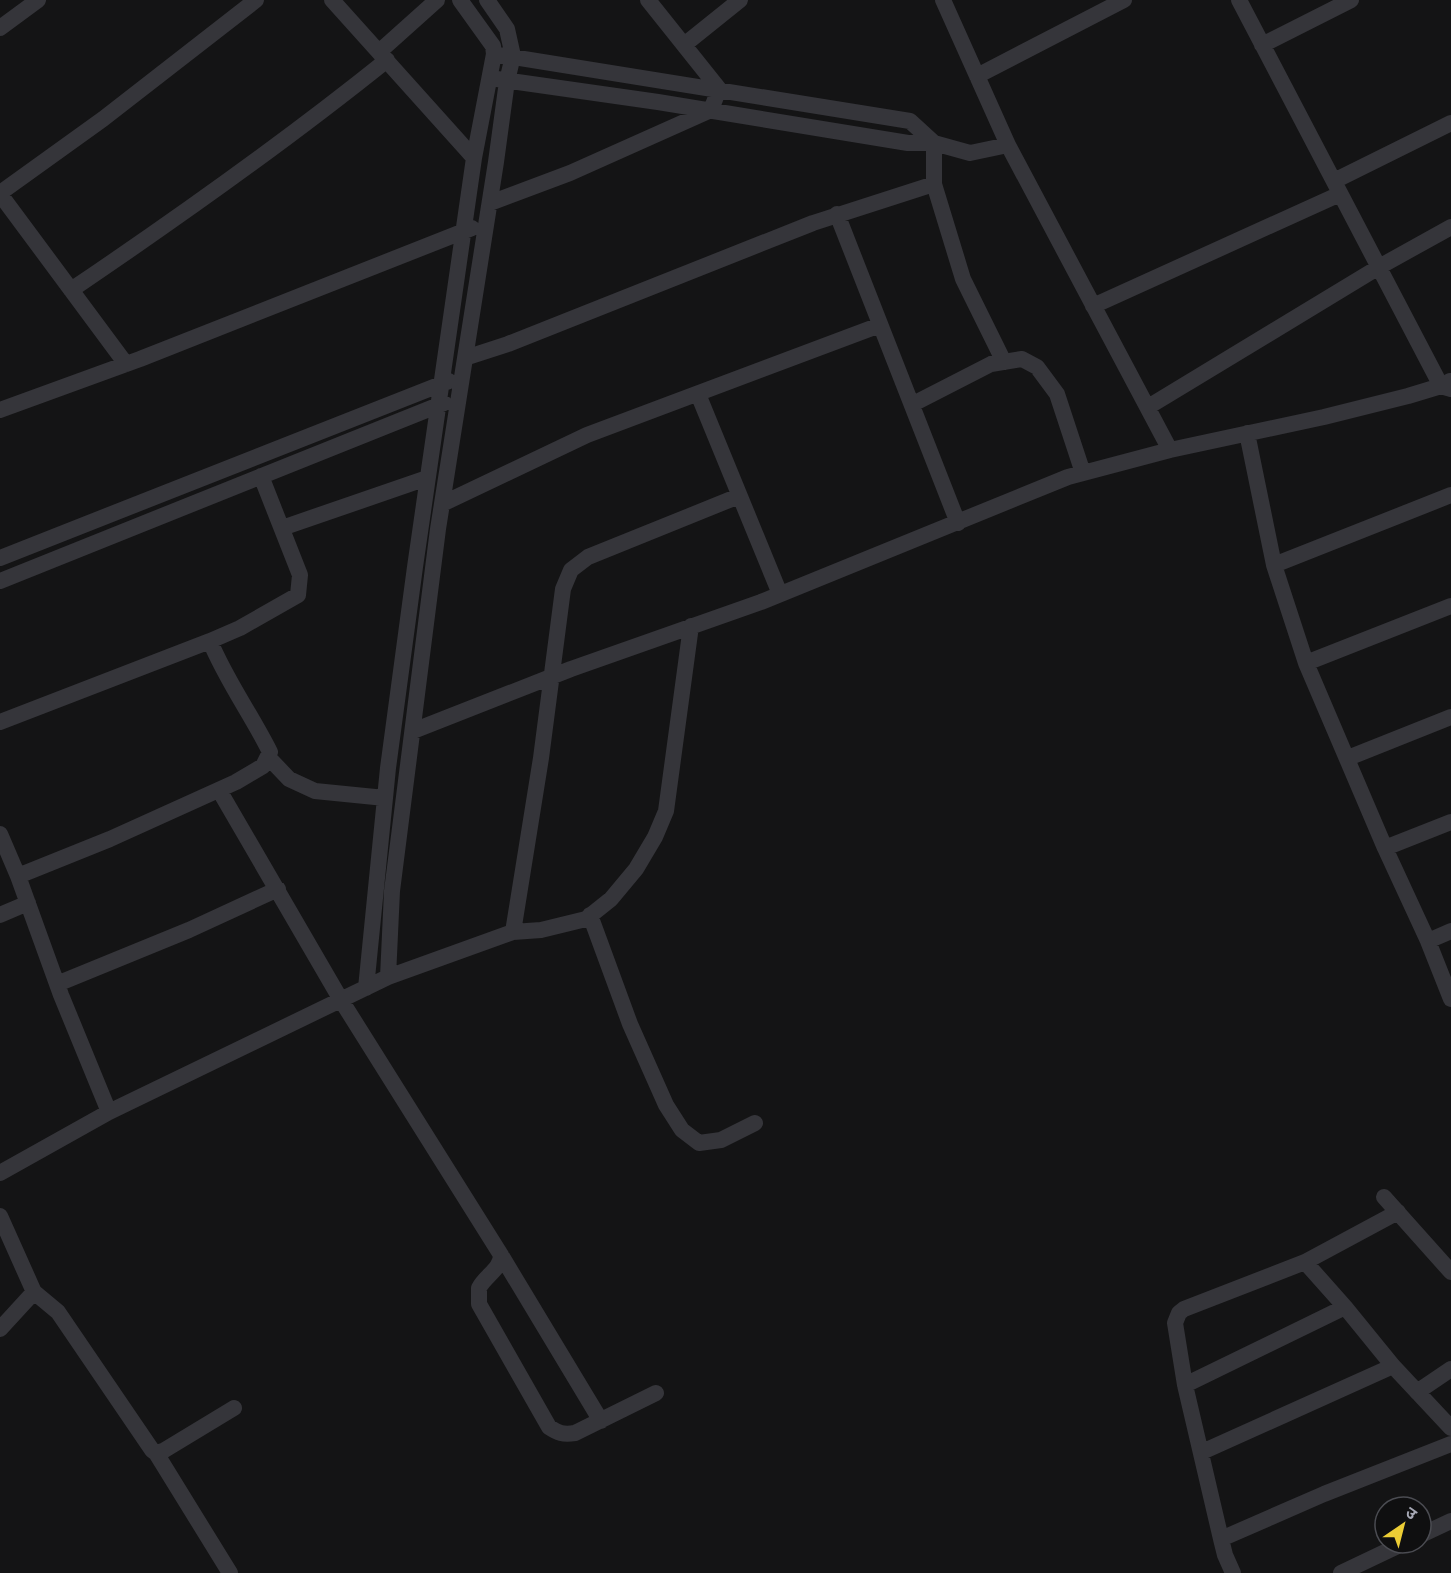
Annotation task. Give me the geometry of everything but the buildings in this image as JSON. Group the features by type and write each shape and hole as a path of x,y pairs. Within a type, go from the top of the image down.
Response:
{"street":[{"path":"0,28 38,0"},
{"path":"126,364 0,193 103,119 256,0"},
{"path":"332,0 474,158"},
{"path":"71,290 312,121 383,56 437,0"},
{"path":"388,977 392,891 442,504 490,203 498,80 495,54 493,46 460,0"},
{"path":"366,988 385,798 427,478 474,158 498,80 513,56 507,29 487,0"},
{"path":"648,0 718,89"},
{"path":"684,45 740,0"},
{"path":"943,0 1008,145 1170,450"},
{"path":"977,76 1124,0"},
{"path":"413,731 550,677 780,594 1068,477 1170,450 1448,385 1379,267 1239,0"},
{"path":"1262,45 1351,0"},
{"path":"495,54 910,121 934,143 934,184 963,279 1004,362"},
{"path":"498,80 711,110 908,143 934,143 970,153 1008,145"},
{"path":"490,203 580,169 711,110 718,89"},
{"path":"1094,306 1337,187 1451,123"},
{"path":"465,358 508,344 837,214 934,184"},
{"path":"837,214 958,523"},
{"path":"0,410 126,364 487,222"},
{"path":"1148,407 1451,226"},
{"path":"442,504 587,435 880,325"},
{"path":"913,404 991,364 1022,359 1037,367 1057,394 1083,473"},
{"path":"0,558 462,376"},
{"path":"698,394 780,594"},
{"path":"0,581 459,397"},
{"path":"1247,433 1274,565 1306,663 1385,848 1428,941 1451,999"},
{"path":"0,722 210,641 240,628 298,595 300,575 261,476"},
{"path":"282,528 427,478"},
{"path":"1274,565 1451,495"},
{"path":"513,932 541,758 563,590 571,570 588,557 739,496"},
{"path":"1306,663 1451,606"},
{"path":"0,1173 110,1112 388,977 513,932 541,930 586,919 611,899 636,869 655,837 666,811 692,627"},
{"path":"18,876 219,790 263,766 270,752 220,666 210,641"},
{"path":"1348,758 1451,717"},
{"path":"268,757 289,779 315,791 385,798"},
{"path":"219,790 341,1000 501,1254 601,1421"},
{"path":"1385,848 1451,822"},
{"path":"0,834 18,876 57,984 110,1112"},
{"path":"57,984 189,930 278,889"},
{"path":"0,915 28,903"},
{"path":"590,915 630,1024 666,1105 682,1130 699,1143 721,1140 755,1123"},
{"path":"1428,941 1451,932"},
{"path":"1384,1197 1451,1272"},
{"path":"1233,1573 1225,1556 1185,1385 1175,1323 1179,1313 1184,1309 1305,1262 1398,1212"},
{"path":"0,1216 34,1292 58,1312 156,1453 231,1573"},
{"path":"501,1254 501,1261 478,1288 479,1304 549,1426 557,1433 565,1435 575,1433 656,1393"},
{"path":"1305,1262 1393,1366 1451,1428"},
{"path":"0,1329 34,1292"},
{"path":"1185,1385 1345,1307"},
{"path":"1202,1452 1393,1366"},
{"path":"1417,1392 1451,1369"},
{"path":"156,1453 234,1408"},
{"path":"1221,1539 1324,1494 1451,1444"},
{"path":"1433,1529 1451,1521"},
{"path":"1341,1573 1379,1555"}]}
